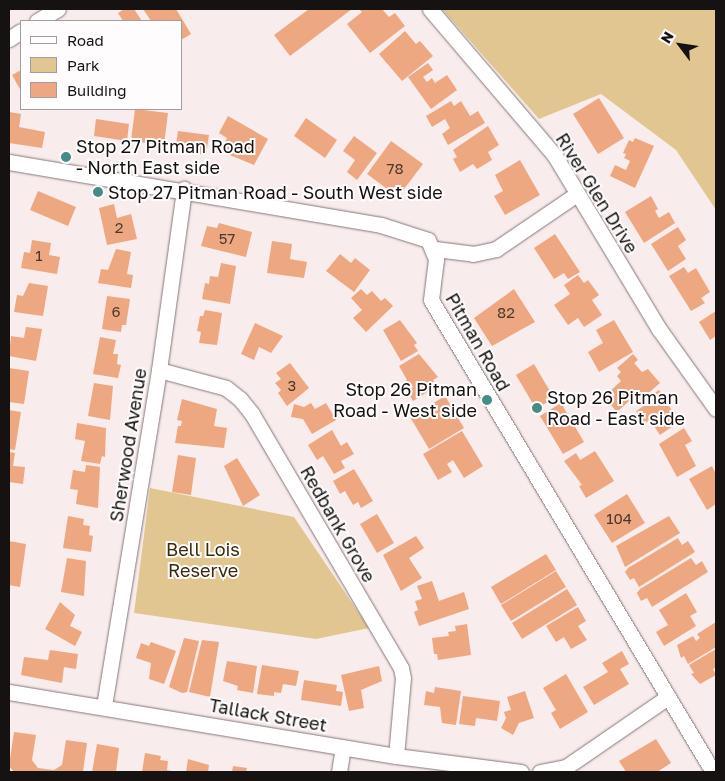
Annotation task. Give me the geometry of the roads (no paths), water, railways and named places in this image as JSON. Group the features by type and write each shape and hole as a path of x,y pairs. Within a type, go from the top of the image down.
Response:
{"street":[{"path":"39,20 58,9"},
{"name":"River Glen Drive","path":"430,9 537,132 555,156 659,329 716,409"},
{"path":"9,39 20,32"},
{"path":"9,162 184,189 381,225 422,237 434,249 473,254 496,249 577,194"},
{"name":"Sherwood Avenue","path":"104,706 159,370 184,189"},
{"name":"Pitman Road","path":"434,249 436,267 431,286 431,300 713,772"},
{"name":"Redbank Grove","path":"159,370 226,388 240,399 252,414 401,668 403,678 396,756"},
{"name":"Tallack Street","path":"9,692 104,706 396,756 521,772"},
{"path":"540,772 566,767 668,696"},
{"path":"339,772 343,747"}],"place":[{"name":"Stop 27 Pitman Road - North East side","path":"66,157"},
{"name":"Stop 27 Pitman Road - South West side","path":"98,192"},
{"name":"Stop 26 Pitman Road - West side","path":"487,400"},
{"name":"Stop 26 Pitman Road - East side","path":"537,408"}],"park label":[{"name":"Bell Lois Reserve","path":"203,560"}]}
